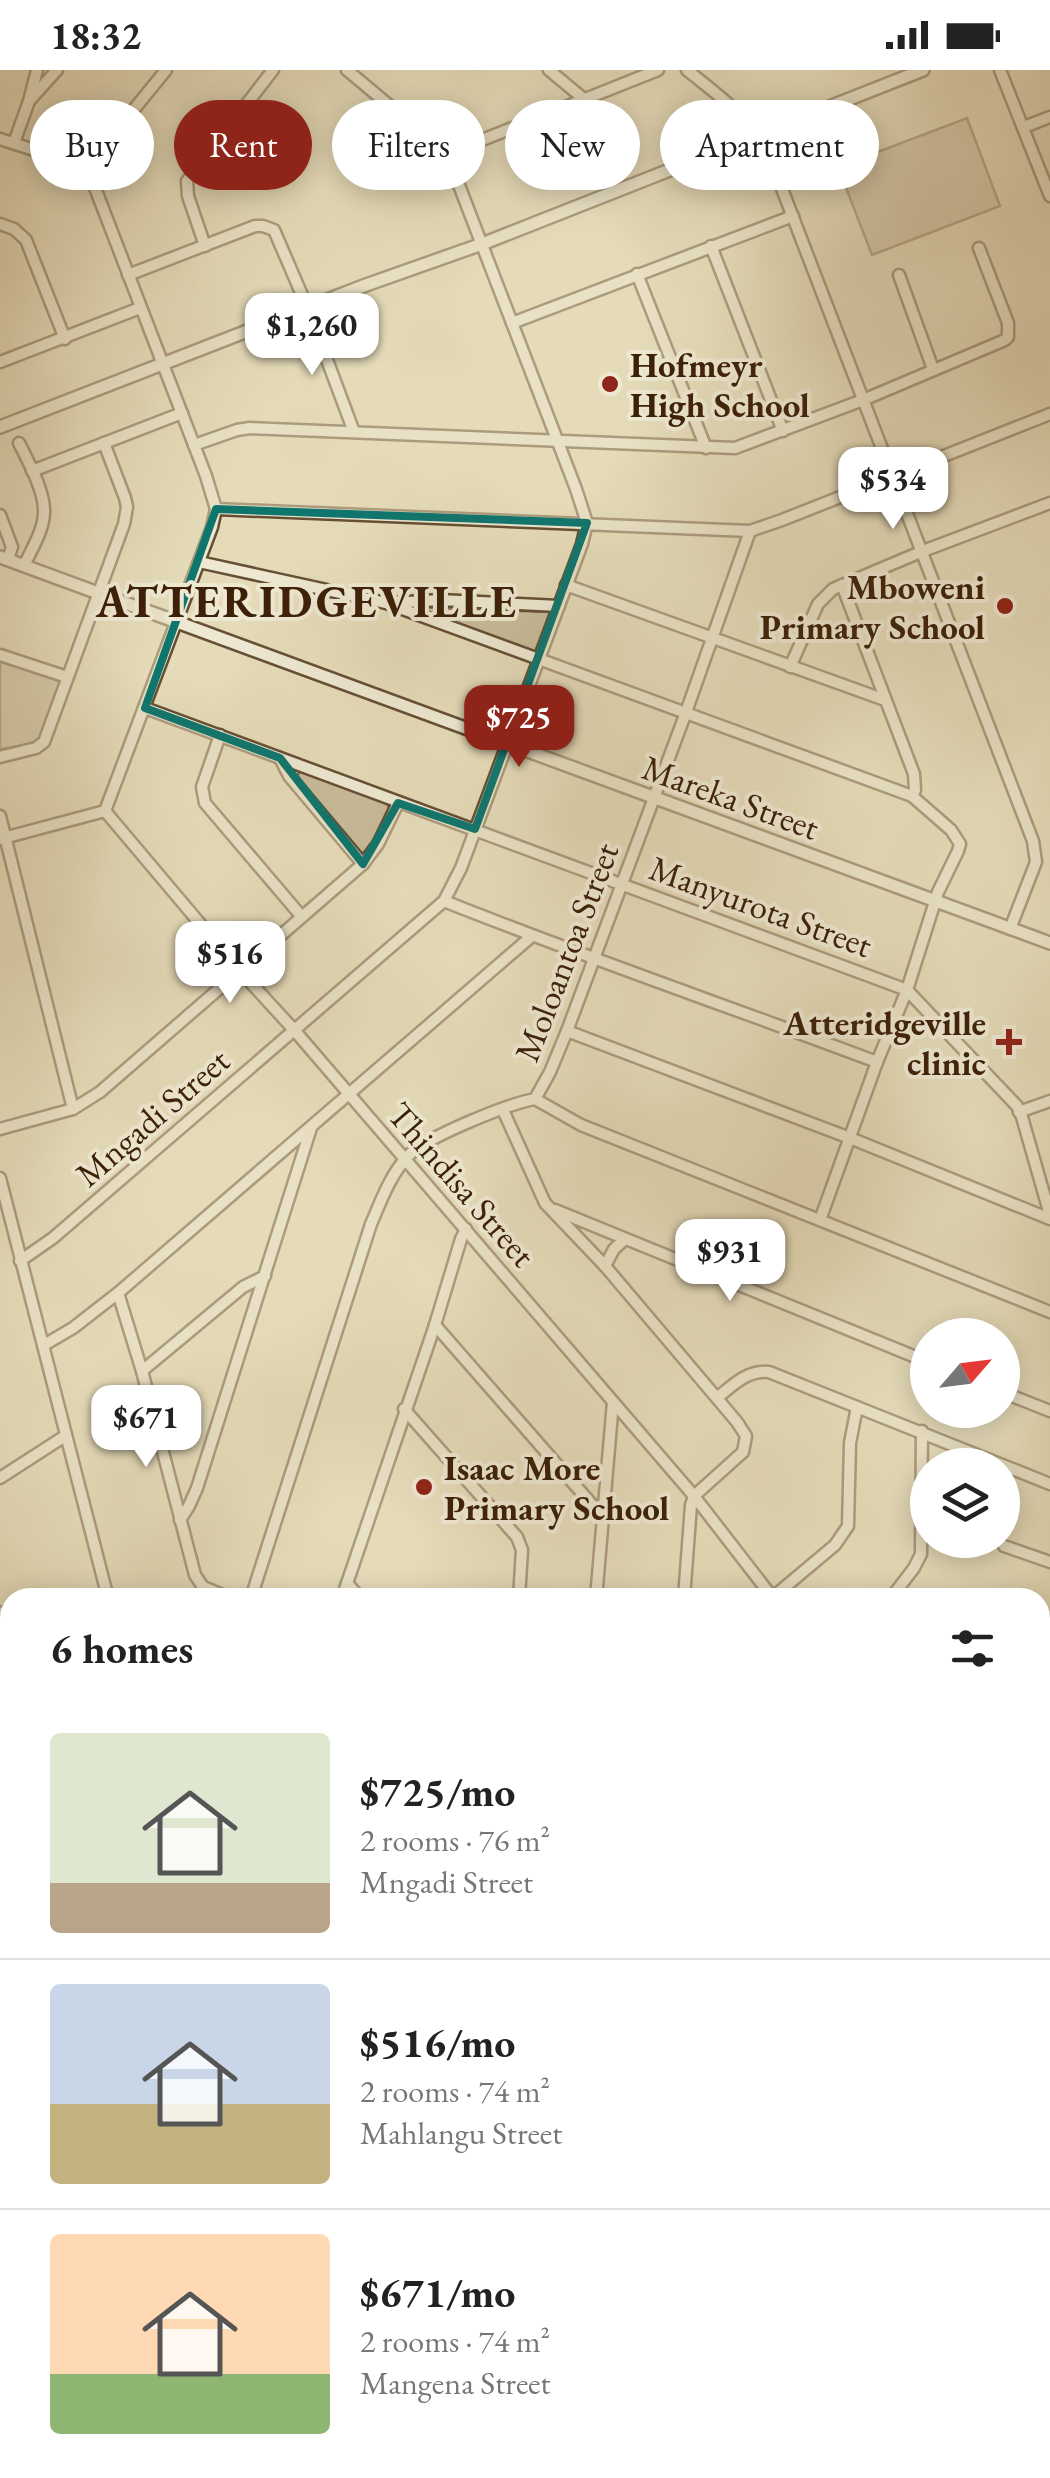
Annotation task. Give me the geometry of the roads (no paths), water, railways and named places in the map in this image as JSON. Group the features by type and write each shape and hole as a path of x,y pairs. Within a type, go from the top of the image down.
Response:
{"street":[{"path":"14,143 36,70"},
{"path":"29,101 58,70"},
{"path":"142,100 166,70"},
{"path":"205,246 188,196 187,181 272,70"},
{"path":"347,70 383,100"},
{"path":"548,70 585,100 658,70"},
{"path":"687,70 723,100"},
{"path":"849,100 923,70"},
{"path":"1000,70 1050,196"},
{"path":"1024,127 1050,118"},
{"path":"0,140 30,148"},
{"path":"0,426 660,175"},
{"path":"3,838 106,811 216,508 96,190"},
{"path":"461,190 586,523"},
{"path":"782,190 1033,840 1036,862 1010,929"},
{"path":"512,323 793,216"},
{"path":"0,224 14,229 26,240 65,339"},
{"path":"128,275 255,226 274,230 354,432"},
{"path":"711,246 783,431"},
{"path":"194,445 243,428 735,448 864,400 1008,337 1008,323 979,248"},
{"path":"637,274 706,448"},
{"path":"898,274 933,369"},
{"path":"0,362 140,308"},
{"path":"32,471 182,414"},
{"path":"216,508 750,530 1050,414"},
{"path":"19,442 43,500 44,516 24,566"},
{"path":"0,756 36,748 44,742 124,524 126,506 104,443"},
{"path":"790,667 824,596 922,552 1050,503"},
{"path":"0,515 12,547 4,558"},
{"name":"Mngadi Street","path":"20,1260 53,1238 444,901 539,661 586,523"},
{"name":"Moloantoa Street","path":"254,1588 371,1224 390,1180 404,1159 434,1138 518,1102 534,1100 550,1072 685,715 750,530"},
{"name":"Mareka Street","path":"4,558 1050,943"},
{"path":"199,562 386,604 912,796 951,830 960,844 935,900 907,990 820,1220"},
{"path":"566,585 885,700"},
{"path":"842,585 914,774 912,796"},
{"path":"386,604 440,600 559,606"},
{"path":"0,655 67,678"},
{"name":"Manyurota Street","path":"144,708 907,990"},
{"path":"220,735 202,786 205,804 302,917"},
{"path":"280,758 289,776 363,864"},
{"path":"0,1129 73,1108 100,1092 363,864 378,844 398,803"},
{"name":"Thindisa Street","path":"106,811 694,1496 765,1588"},
{"path":"0,816 73,1108"},
{"path":"1033,840 1050,850"},
{"path":"444,901 877,1062"},
{"path":"44,1345 118,1293 532,936"},
{"path":"907,990 1019,1112 1050,1217"},
{"path":"567,1030 1050,1217"},
{"path":"534,1100 581,1125 1050,1312"},
{"path":"1019,1112 1050,1102"},
{"path":"503,1110 542,1198 605,1266 746,1436 746,1444 737,1458 694,1496 685,1588"},
{"path":"180,1520 193,1498 312,1126"},
{"path":"0,1178 105,1588"},
{"path":"550,1208 910,1355"},
{"path":"345,1588 466,1229"},
{"path":"605,1266 624,1240"},
{"path":"142,1371 243,1287 266,1276"},
{"path":"118,1293 198,1582 206,1588"},
{"path":"434,1324 602,1516"},
{"path":"717,1398 744,1376 769,1372 1050,1484"},
{"path":"1020,1399 1050,1411"},
{"path":"597,1588 613,1402"},
{"path":"785,1588 834,1545 848,1526 850,1443 857,1407"},
{"path":"404,1409 520,1542 519,1588"},
{"path":"899,1588 921,1554 922,1431"},
{"path":"0,1462 4,1476 65,1436"},
{"path":"1020,1552 1050,1562"},
{"path":"347,1583 351,1588"}],"place":[{"name":"Hofmeyr High School","path":"610,384"},
{"name":"Mboweni Primary School","path":"1005,606"},
{"name":"Atteridgeville clinic","path":"1009,1042"},
{"name":"Isaac More Primary School","path":"424,1487"}],"district":[{"name":"ATTERIDGEVILLE","path":"307,601"}]}
